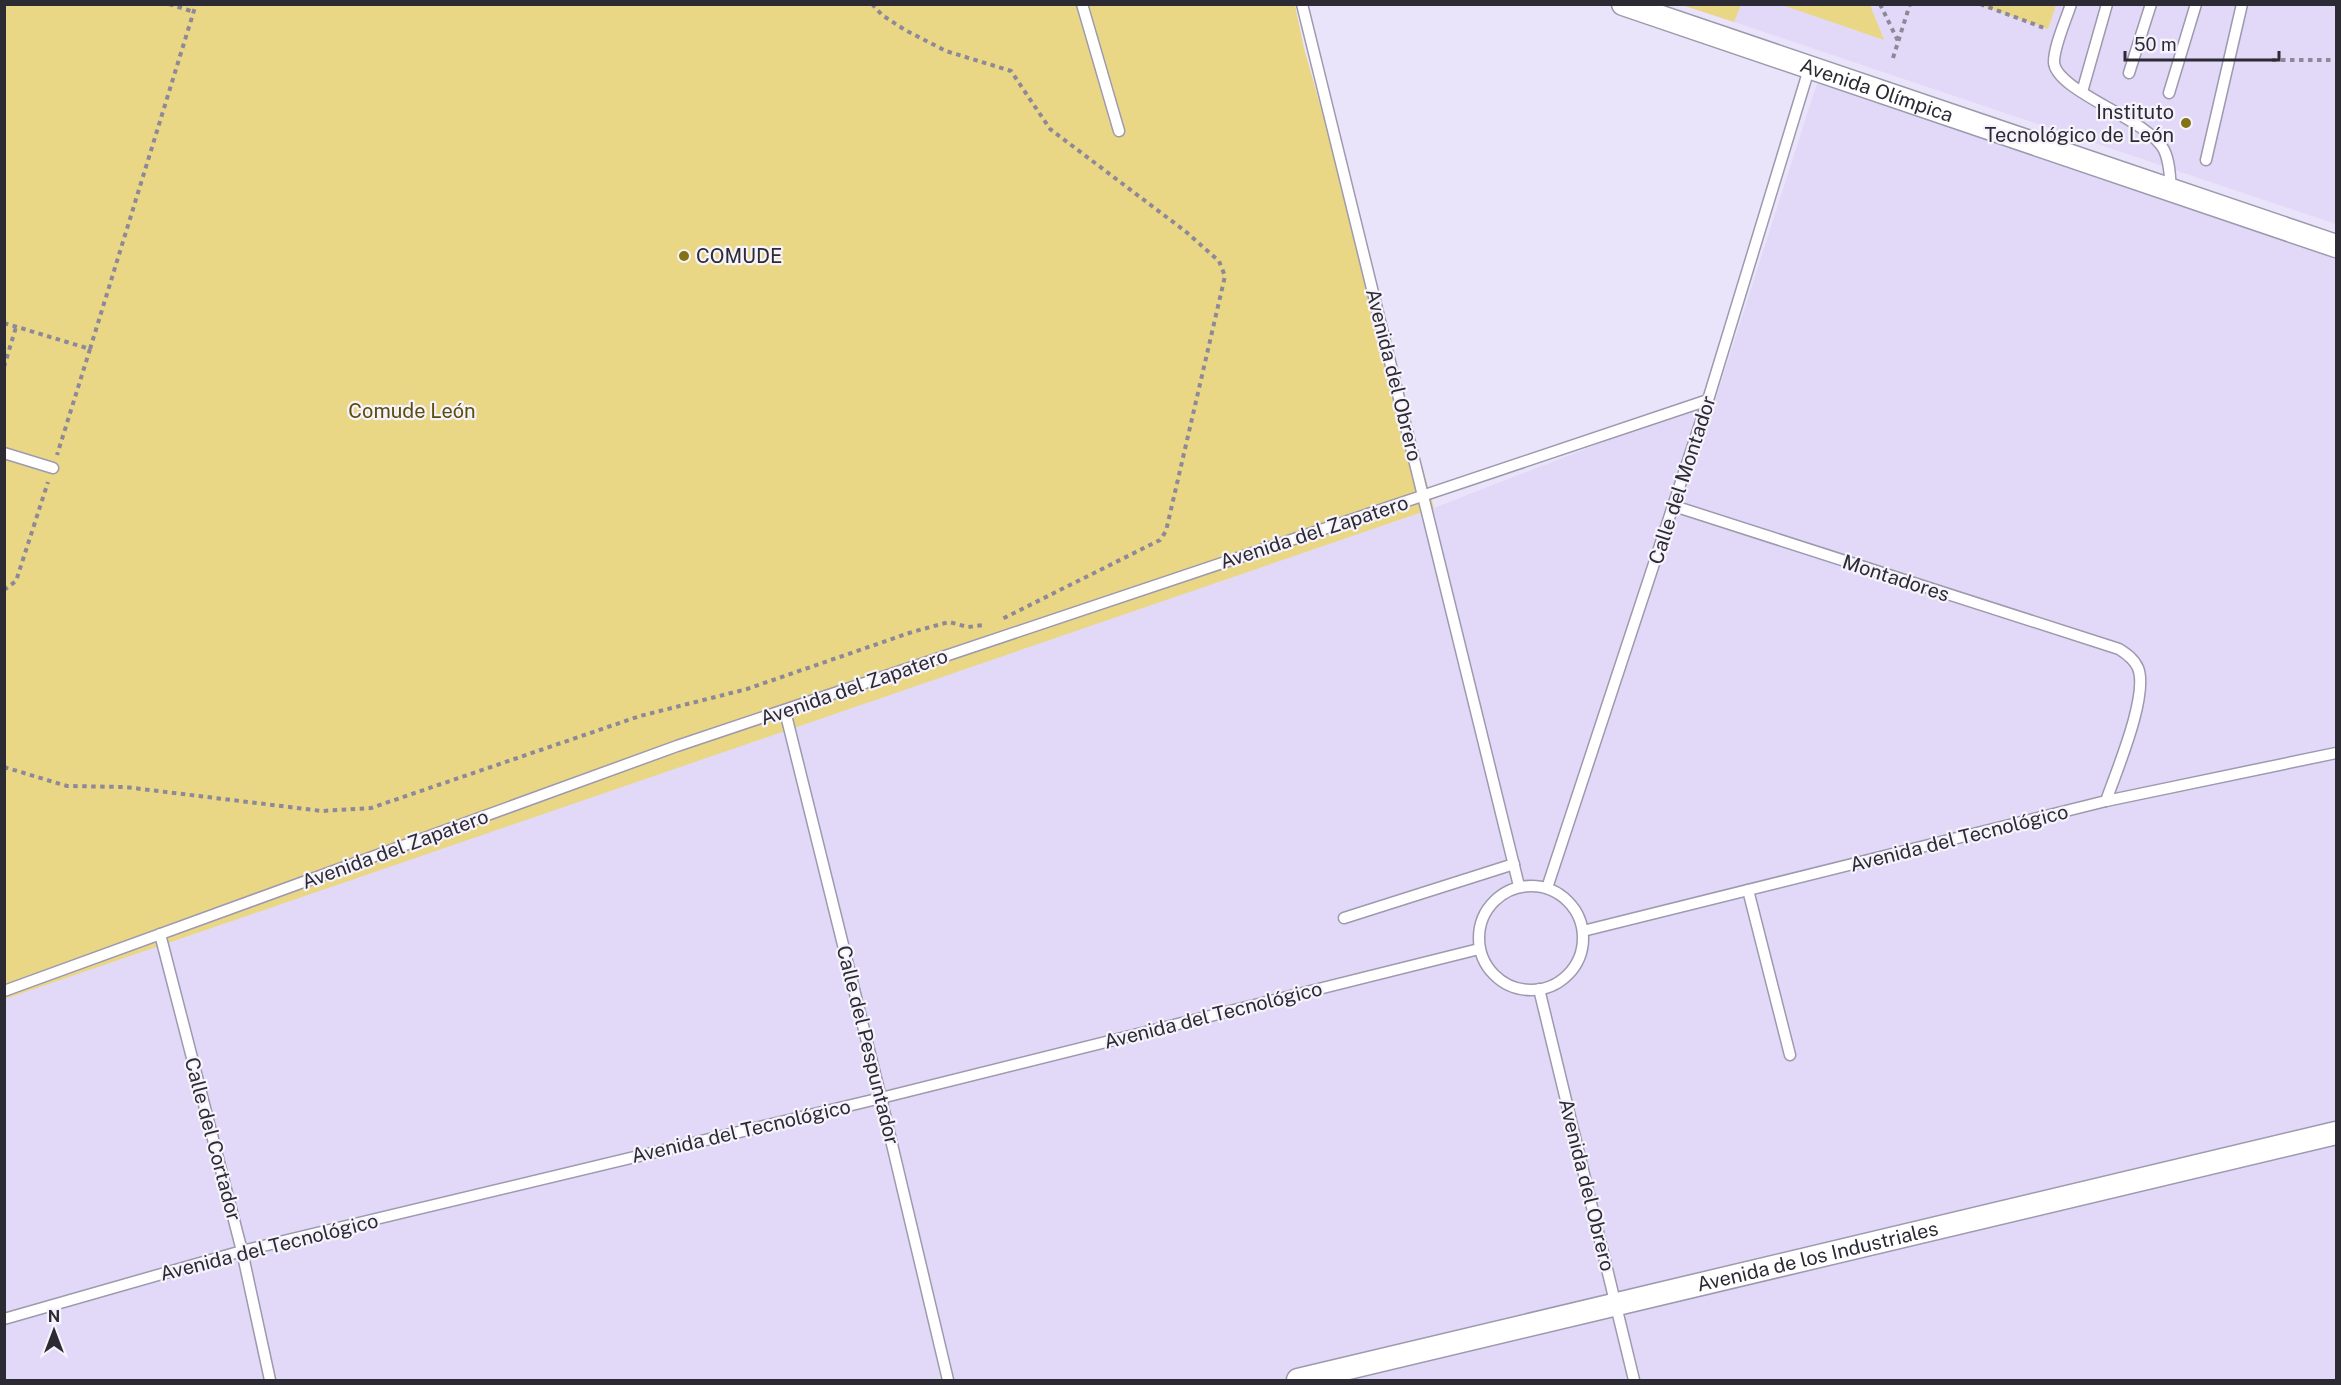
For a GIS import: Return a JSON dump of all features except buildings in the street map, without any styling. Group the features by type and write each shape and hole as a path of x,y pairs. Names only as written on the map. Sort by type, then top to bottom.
{"street":[{"name":"Avenida Olímpica","path":"1623,4 1809,69 2337,246"},
{"name":"Avenida de los Industriales","path":"1298,1380 2337,1133"}],"lane":[{"path":"1082,4 1119,131"},
{"name":"Avenida del Obrero","path":"1302,4 1519,886"},
{"path":"2071,4 2054,63 2057,74 2154,136 2164,150 2169,167 2171,191"},
{"path":"2082,92 2107,4"},
{"path":"2129,73 2151,4"},
{"path":"2169,93 2196,4"},
{"path":"2206,160 2242,4"},
{"name":"Calle del Montador","path":"1547,888 1708,400 1809,69"},
{"name":"Avenida del Zapatero","path":"4,991 677,746 1708,400"},
{"path":"4,453 53,468"},
{"name":"Montadores","path":"1674,506 2119,649 2133,659 2139,669 2142,684 2139,704 2106,801"},
{"name":"Calle del Pespuntador","path":"785,711 948,1380"},
{"name":"Avenida del Tecnológico","path":"1583,931 2106,801 2337,753"},
{"path":"1344,918 1514,864"},
{"path":"1519,886 1547,888 1564,897 1577,912 1583,931 1583,947 1568,975 1554,985 1539,989 1523,989 1501,981 1485,964 1479,949 1478,933 1482,917 1491,903 1504,892 1519,886"},
{"path":"1748,890 1790,1055"},
{"name":"Calle del Cortador","path":"160,934 242,1251 270,1380"},
{"name":"Avenida del Tecnológico","path":"4,1319 242,1251 881,1098 1479,949"},
{"name":"Avenida del Obrero","path":"1539,989 1634,1380"}],"path":[{"path":"169,4 194,12"},
{"path":"4,590 16,581 196,4"},
{"path":"872,4 882,15 905,30 946,51 1011,71 1050,129 1185,231 1219,261 1225,276 1166,531 1160,540 1001,619"},
{"path":"1880,4 1899,42"},
{"path":"1893,58 1910,4"},
{"path":"1980,4 2048,29 2051,21"},
{"path":"2272,60 2337,60"},
{"path":"4,323 90,349"},
{"path":"4,367 16,327"},
{"path":"4,767 67,786 125,787 322,811 371,808 639,716 747,689 912,632 949,622 968,627 991,624"}],"shaded area":[{"name":"Instituto Tecnológico de León","path":"1682,5 2336,5 2336,224 1734,22"},
{"path":"1818,80 2336,251 2336,1380 5,1380 4,995 1434,508 1716,398"}],"green space":[{"path":"2056,4 2048,29 1980,5"},
{"name":"COMUDE","path":"4,5 1295,5 1304,48 1434,508 5,999"},
{"path":"1682,5 1741,5 1734,22"},
{"path":"1782,5 1870,5 1884,40"}],"place":[{"name":"Instituto Tecnológico de León","path":"2186,123"},
{"name":"COMUDE","path":"684,256"}],"park label":[{"name":"Comude León","path":"412,411"}]}
